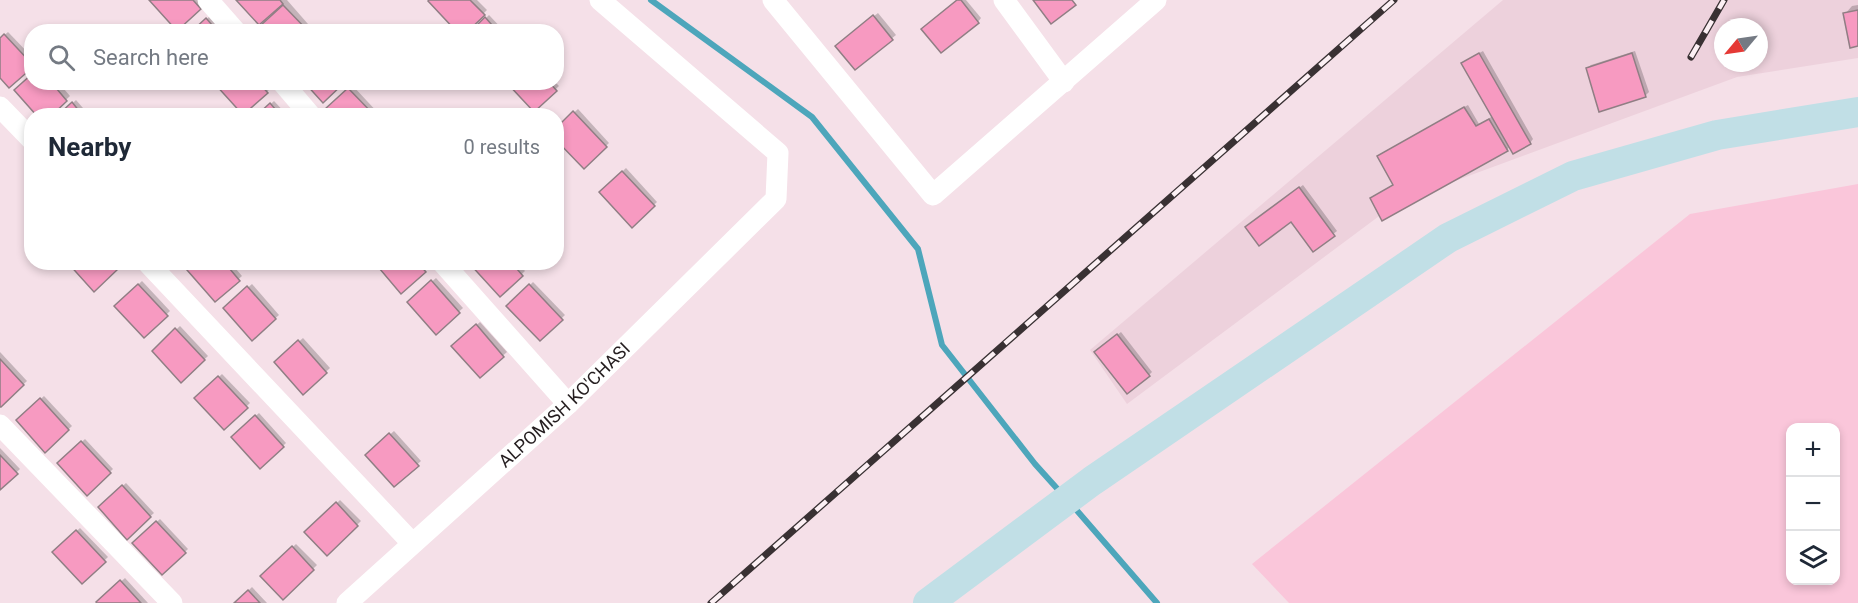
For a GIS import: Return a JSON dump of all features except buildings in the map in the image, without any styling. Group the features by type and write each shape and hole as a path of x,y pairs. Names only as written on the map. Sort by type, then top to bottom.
{"main road":[{"path":"928,603 1092,482 1448,238 1573,176 1717,135 1858,112"}],"street":[{"path":"208,0 229,24"},
{"name":"ALPOMISH KO'CHASI","path":"346,603 568,404 776,199 778,153 600,0"},
{"path":"773,0 933,195 1156,0"},
{"path":"1004,0 1064,82"},
{"path":"289,90 304,108"},
{"path":"0,107 24,132"},
{"path":"155,270 412,543"},
{"path":"449,270 568,404"},
{"path":"0,425 172,603"}],"shaded area":[{"path":"1503,0 1858,0 1858,58 1737,77 1398,202 1127,404 1090,350"},
{"path":"1858,184 1858,603 1289,603 1252,564 1690,214"}],"waterway":[{"path":"651,0 812,117 918,249 942,345 1035,464 1062,494"},
{"path":"1073,506 1157,603"}],"railway":[{"path":"711,603 1394,0"},
{"path":"1691,57 1724,0"}]}
